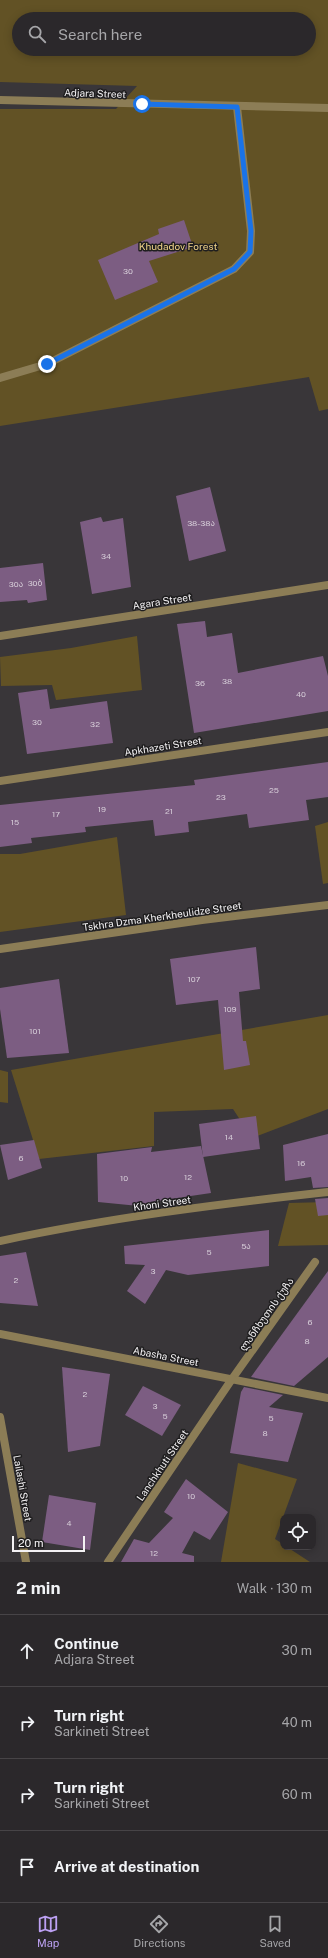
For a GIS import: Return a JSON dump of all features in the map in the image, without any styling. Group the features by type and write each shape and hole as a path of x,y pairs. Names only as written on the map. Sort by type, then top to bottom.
{"street":[{"name":"Adjara Street","path":"0,100 237,107 328,108"},
{"path":"0,378 47,364 234,269 250,252 251,231 237,107"},
{"name":"Agara Street","path":"0,636 328,585"},
{"name":"Apkhazeti Street","path":"0,780 328,732"},
{"name":"Tskhra Dzma Kherkheulidze Street","path":"0,949 202,920 328,905"},
{"name":"Khoni Street","path":"0,1241 67,1227 105,1221 227,1203 328,1192"},
{"name":"ლანჩხუთის ქუჩა","path":"232,1379 315,1262"},
{"name":"Abasha Street","path":"0,1334 328,1398"},
{"name":"Lanchkhuti Street","path":"108,1562 232,1379"},
{"name":"Lailashi Street","path":"0,1417 26,1562"}],"green space":[{"name":"Khudadov Forest","path":"0,0 328,0 328,409 319,411 309,377 0,426 0,109 116,109 137,86 0,82"},
{"path":"137,636 142,690 56,700 52,685 1,686 0,657 71,648"},
{"path":"328,822 328,883 323,884 315,826"},
{"path":"117,837 126,915 0,932 0,854 20,854"},
{"path":"328,1015 328,1109 252,1138 233,1109 154,1112 154,1146 39,1159 11,1070"},
{"path":"0,1070 8,1072 8,1103 0,1102"},
{"path":"328,1202 328,1245 278,1246 289,1203"},
{"path":"238,1463 297,1479 284,1514 280,1514 280,1525 275,1539 280,1542 280,1550 292,1550 310,1562 221,1562"}],"building":[{"path":"184,220 193,247 149,261 158,282 115,300 98,260 159,234 158,229"},
{"path":"210,487 226,551 189,561 176,496"},
{"path":"101,517 103,522 123,518 131,587 92,594 80,522"},
{"path":"43,563 47,600 28,603 27,600 0,602 0,568"},
{"path":"205,621 207,637 232,633 238,673 323,656 328,676 328,711 194,733 177,624"},
{"path":"47,689 50,709 107,701 113,743 27,754 18,693"},
{"path":"328,762 328,797 306,800 309,820 249,828 247,814 188,822 189,832 155,836 153,820 85,827 86,832 31,838 32,843 0,847 0,805 195,785 194,780"},
{"path":"256,947 260,989 239,992 243,1041 246,1041 250,1065 224,1070 218,1000 176,1005 170,959"},
{"path":"59,979 69,1053 7,1058 0,1009 0,988"},
{"path":"256,1116 260,1149 203,1157 199,1124"},
{"path":"328,1134 328,1187 313,1188 311,1177 285,1181 283,1145"},
{"path":"34,1140 42,1168 8,1180 0,1145"},
{"path":"201,1146 211,1193 150,1202 149,1207 98,1202 97,1154 152,1147 151,1152"},
{"path":"328,1198 328,1215 318,1216 315,1199"},
{"path":"269,1230 269,1266 188,1275 166,1270 145,1304 127,1291 145,1265 125,1264 124,1246"},
{"path":"26,1252 38,1306 0,1303 0,1256"},
{"path":"328,1271 328,1357 294,1386 251,1377"},
{"path":"62,1367 110,1374 100,1446 68,1452"},
{"path":"143,1386 181,1405 162,1436 125,1415"},
{"path":"244,1387 283,1395 269,1407 303,1413 288,1462 230,1453 241,1392"},
{"path":"186,1479 228,1512 210,1540 194,1531 182,1553 194,1556 194,1562 121,1562 134,1539 149,1543 173,1518 164,1512"},
{"path":"49,1495 96,1503 90,1550 42,1542"}],"route":[{"path":"47,364 234,269 250,252 251,231 237,107 142,104"}]}
